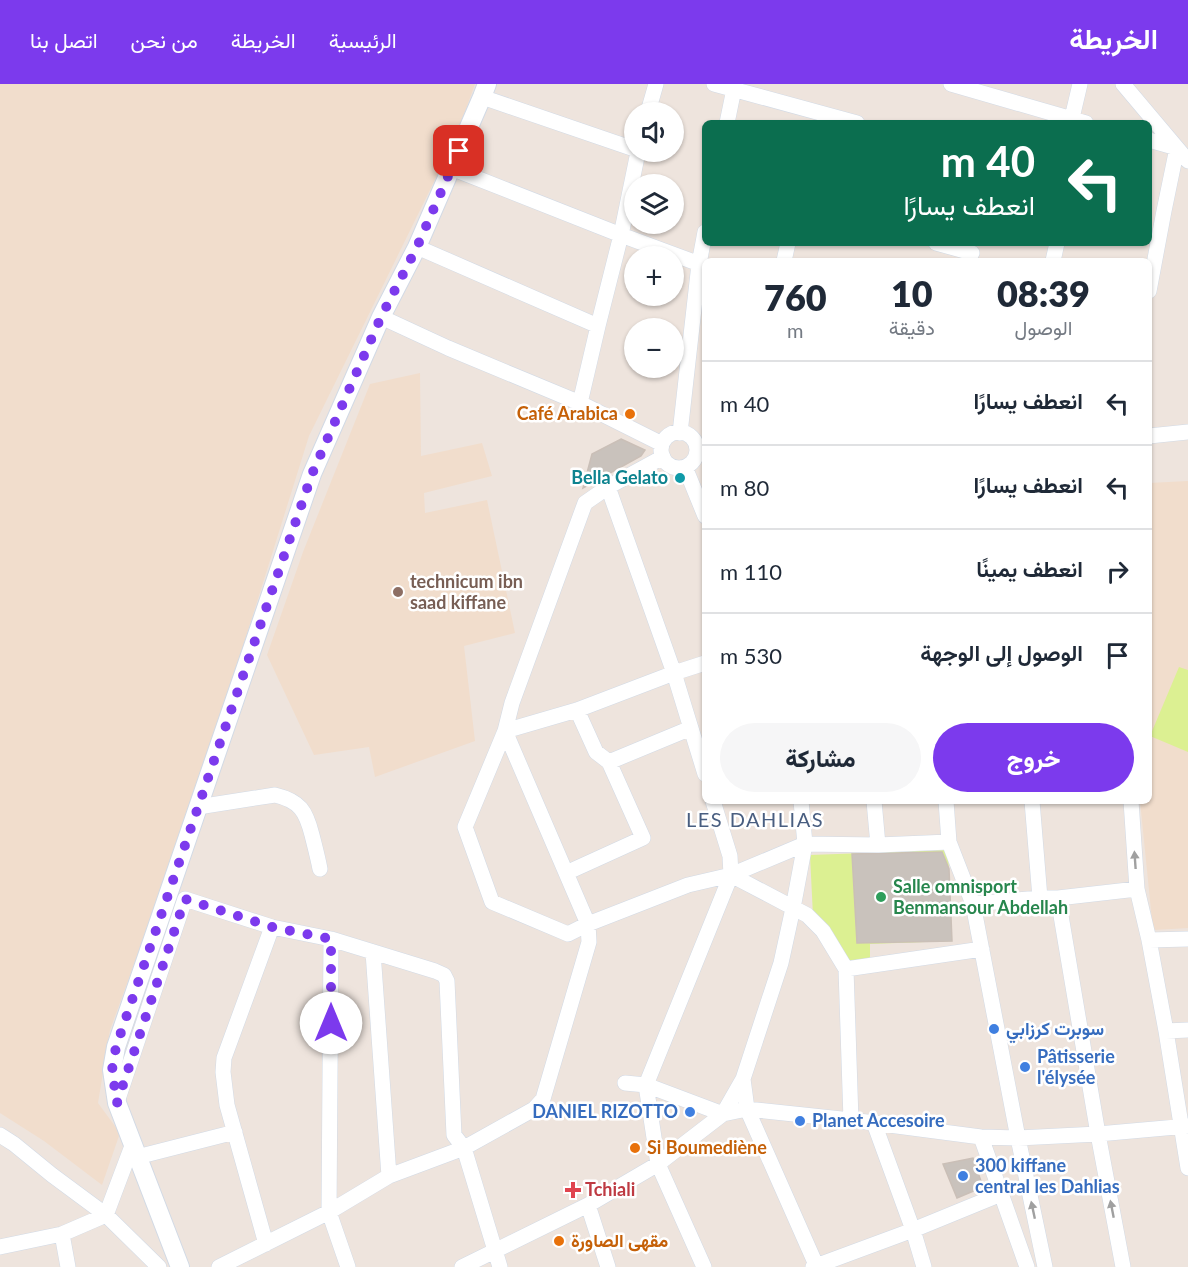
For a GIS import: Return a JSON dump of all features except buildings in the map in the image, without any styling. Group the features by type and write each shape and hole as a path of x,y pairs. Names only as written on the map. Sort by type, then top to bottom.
{"street":[{"path":"651,102 656,84"},
{"path":"714,84 815,117 836,120"},
{"path":"951,84 981,88 1076,120"},
{"path":"1079,120 1080,84"},
{"path":"1123,84 1188,161"},
{"path":"728,120 734,89"},
{"path":"180,1267 117,1103 112,1070 116,1047 312,474 381,317 417,247 485,91 624,145"},
{"path":"1152,141 1177,148"},
{"path":"1152,258 1156,209 1177,148"},
{"path":"580,403 621,236 634,162"},
{"path":"452,168 621,236 702,265 680,433"},
{"path":"948,246 973,252"},
{"path":"417,247 598,326"},
{"path":"381,317 448,348 580,403 663,450 666,462 674,467 695,460"},
{"path":"1152,435 1188,432"},
{"path":"702,499 695,460 696,445 690,437 680,433 669,436 663,450 585,502 512,703 505,731 465,827 492,903 568,934 688,885 731,875 805,844 878,845 949,842"},
{"path":"608,486 674,673 702,764"},
{"path":"505,731 578,710 702,664"},
{"path":"566,873 643,838 609,762 597,752 578,710"},
{"path":"609,762 691,728"},
{"path":"219,1267 329,1212 389,1176 464,1148 534,1109 543,1099 589,942 588,924 505,731"},
{"path":"198,807 275,795 294,802 303,810 308,819 320,869"},
{"path":"704,1267 658,1164 646,1085 731,875 730,856 714,804"},
{"path":"462,1267 588,1205 658,1164 723,1114 743,1079 781,963 794,908 805,844 801,804"},
{"path":"874,804 878,845"},
{"path":"946,804 949,842 973,904 1045,1267"},
{"path":"1032,804 1040,898"},
{"path":"1131,804 1137,889 1185,1127 1188,1168"},
{"path":"731,875 807,915 823,931 846,969 851,1120"},
{"path":"973,904 1137,889"},
{"path":"1058,898 1123,1267"},
{"path":"117,1103 185,899 272,927 331,939 444,975 447,981 454,1135 464,1148 500,1267"},
{"path":"266,1244 227,1105 223,1072 224,1058 272,927"},
{"path":"331,939 329,1212 348,1267"},
{"path":"1149,940 1188,939"},
{"path":"846,969 982,949"},
{"path":"373,952 389,1176"},
{"path":"1166,1031 1188,1030"},
{"path":"743,1079 747,1109 815,1266 913,1230 1001,1194"},
{"path":"625,1083 646,1085 723,1114 747,1109 981,1137 1018,1138 1185,1127"},
{"path":"874,1124 913,1230 924,1267"},
{"path":"135,1152 235,1132"},
{"path":"0,1135 7,1145 106,1215 159,1267"},
{"path":"981,1137 1027,1267"},
{"path":"0,1246 62,1234 106,1215 135,1152"},
{"path":"588,1205 608,1267"},
{"path":"62,1234 68,1267"}],"shaded area":[{"path":"0,84 475,84 456,137 309,436 220,720 110,1030 98,1103 120,1133 102,1185 44,1141 0,1113"},
{"name":"technicum ibn saad kiffane","path":"420,373 421,456 482,443 492,476 424,493 425,513 487,500 515,633 464,646 475,741 375,777 369,747 314,755 267,655 303,552 370,384"},
{"path":"1188,481 1188,928 1153,930 1140,804 1152,804 1152,483"}],"green space":[{"path":"1179,667 1188,670 1188,752 1152,737 1152,731"},
{"name":"Salle omnisport Benmansour Abdellah","path":"948,850 952,941 870,944 870,962 852,963 813,916 810,855"}],"place":[{"name":"Café Arabica","path":"630,414"},
{"name":"Bella Gelato","path":"680,478"},
{"name":"technicum ibn saad kiffane","path":"398,592"},
{"name":"Salle omnisport Benmansour Abdellah","path":"881,897"},
{"name":"سوبرت كرزابي","path":"994,1029"},
{"name":"Pâtisserie l'élysée","path":"1025,1067"},
{"name":"DANIEL RIZOTTO","path":"690,1112"},
{"name":"Planet Accesoire","path":"800,1121"},
{"name":"Si Boumediène","path":"635,1148"},
{"name":"300 kiffane central les Dahlias","path":"963,1176"},
{"name":"Tchiali","path":"573,1190"},
{"name":"مقهى الصاورة","path":"559,1241"}],"district":[{"name":"LES DAHLIAS","path":"755,820"}],"route":[{"path":"331,1023 331,939 272,927 185,899 117,1103 112,1070 116,1047 312,474 381,317 417,247 459,151"}]}
